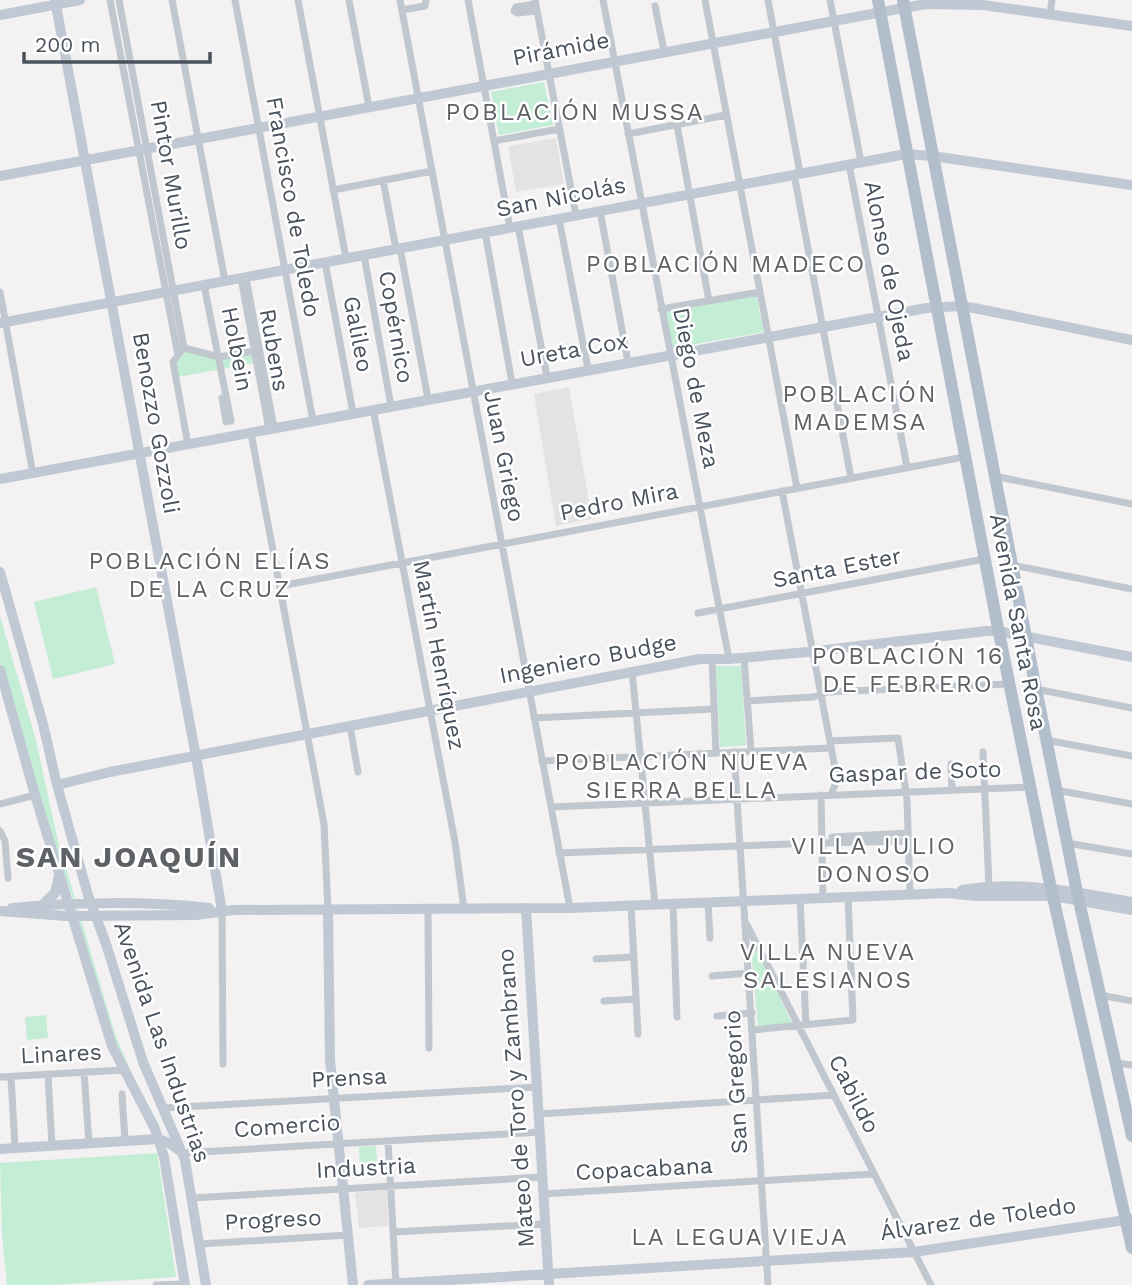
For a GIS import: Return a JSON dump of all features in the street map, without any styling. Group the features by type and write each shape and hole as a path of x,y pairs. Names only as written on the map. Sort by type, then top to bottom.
{"main road":[{"name":"Avenida Santa Rosa","path":"904,4 1067,844 1065,894 1129,1220 1132,1248"},
{"name":"Avenida Santa Rosa","path":"879,6 964,457 1030,787 1100,995 1132,1136"}],"street":[{"path":"0,15 56,2 80,0"},
{"name":"Pintor Murillo","path":"110,0 143,149"},
{"name":"Pintor Murillo","path":"119,0 143,149 181,351 173,362 188,444"},
{"path":"172,0 225,281"},
{"name":"Francisco de Toledo","path":"235,0 313,421"},
{"path":"298,0 346,258"},
{"path":"349,0 369,107"},
{"name":"Juan Griego","path":"400,0 570,908"},
{"path":"402,10 425,6 426,0"},
{"path":"468,0 494,141 547,377"},
{"name":"Diego de Meza","path":"603,0 729,659"},
{"path":"705,0 796,488"},
{"path":"768,0 851,478"},
{"name":"Alonso de Ojeda","path":"830,0 878,316 907,467"},
{"path":"1050,14 1052,0"},
{"name":"Benozzo Gozzoli","path":"56,2 196,756 222,911 223,1064"},
{"name":"Pirámide","path":"0,176 834,20 879,6 983,3 1132,26"},
{"path":"536,5 576,215"},
{"path":"655,6 664,51"},
{"path":"628,134 726,115"},
{"path":"677,125 709,301"},
{"path":"494,141 559,129"},
{"name":"San Nicolás","path":"3,323 906,154 1132,185"},
{"path":"334,190 432,171"},
{"path":"383,180 400,248 430,398"},
{"path":"600,211 628,362"},
{"path":"559,219 588,369"},
{"path":"483,233 511,383"},
{"name":"Copérnico","path":"363,255 391,406"},
{"name":"Galileo","path":"324,262 353,413"},
{"name":"Rubens","path":"244,278 254,351 271,429"},
{"name":"Rubens","path":"244,278 271,429"},
{"name":"Holbein","path":"204,285 228,421"},
{"path":"0,292 29,475"},
{"path":"661,309 760,292"},
{"name":"Ureta Cox","path":"0,479 472,390 935,307 961,306 1132,340"},
{"path":"181,351 217,356 254,351"},
{"name":"Martín Henríquez","path":"373,409 458,860 464,909"},
{"path":"251,433 326,835 329,1049 354,1285"},
{"name":"Pedro Mira","path":"280,586 964,457"},
{"name":"Ureta Cox","path":"0,486 29,475"},
{"path":"994,476 1132,504"},
{"path":"782,491 831,744 836,777 831,795"},
{"name":"Santa Ester","path":"698,613 984,559"},
{"path":"1011,565 1132,589"},
{"name":"Avenida Las Industrias","path":"0,572 43,724 57,785 94,910 140,1053 183,1153 206,1285"},
{"name":"Ingeniero Budge","path":"57,785 696,660 744,658 998,631 1132,657"},
{"path":"744,658 751,751"},
{"path":"712,659 716,753"},
{"name":"Avenida Las Industrias","path":"0,670 4,699 110,1038 158,1139 169,1178 185,1284"},
{"path":"632,671 655,905"},
{"path":"747,701 813,697 821,694 1009,684"},
{"path":"1035,689 1132,708"},
{"path":"534,719 714,709"},
{"path":"350,726 358,772"},
{"path":"542,761 751,751 898,738 906,792 910,894"},
{"path":"1046,740 1132,757"},
{"name":"San Gregorio","path":"734,752 768,1285"},
{"path":"983,752 989,886"},
{"path":"951,764 952,790"},
{"name":"Gaspar de Soto","path":"551,807 1030,787"},
{"path":"1056,790 1132,804"},
{"path":"0,804 35,795"},
{"path":"821,795 823,898"},
{"path":"0,831 8,878"},
{"path":"832,837 846,840"},
{"path":"822,844 908,837"},
{"path":"559,853 790,844"},
{"path":"1067,844 1132,854"},
{"path":"42,905 55,893 59,873"},
{"path":"949,893 989,886 1132,902"},
{"path":"0,910 94,910 196,915 222,911 328,909 570,908 949,893 975,896 1065,894 1132,910"},
{"path":"753,1030 853,1020 848,897"},
{"path":"800,899 803,1026"},
{"path":"708,903 710,938"},
{"path":"673,904 677,1017"},
{"path":"0,910 42,905 72,910"},
{"path":"631,906 638,1034"},
{"name":"Mateo de Toro y Zambrano","path":"526,908 549,1280"},
{"path":"428,909 429,1048"},
{"name":"Cabildo","path":"744,919 803,1026 873,1174 931,1285"},
{"path":"596,958 634,957"},
{"path":"712,976 749,973"},
{"path":"1100,995 1132,1001"},
{"path":"604,1001 636,999"},
{"path":"717,1016 752,1013"},
{"path":"1116,1063 1132,1065"},
{"name":"Linares","path":"0,1077 123,1070"},
{"path":"84,1073 89,1143"},
{"path":"48,1074 52,1146"},
{"path":"11,1077 15,1148"},
{"name":"Prensa","path":"163,1108 537,1087"},
{"path":"122,1094 125,1141"},
{"path":"538,1114 834,1095"},
{"name":"Comercio","path":"183,1153 540,1132"},
{"path":"0,1149 158,1139 183,1153"},
{"path":"388,1141 396,1283"},
{"name":"Copacabana","path":"543,1194 873,1174"},
{"name":"Industria","path":"192,1198 542,1177"},
{"name":"Álvarez de Toledo","path":"368,1285 549,1280 766,1261 914,1252 1129,1220"},
{"path":"393,1233 545,1224"},
{"name":"Progreso","path":"200,1244 348,1236"},
{"path":"156,1285 185,1284"}],"shaded area":[{"path":"556,138 564,184 516,192 508,146"},
{"path":"569,387 592,519 556,526 534,394"},
{"path":"387,1190 388,1226 359,1228 355,1193"}],"green space":[{"path":"544,82 553,125 499,135 491,92"},
{"path":"756,294 764,332 673,348 665,311"},
{"path":"185,350 217,359 253,352 255,363 178,377 175,360"},
{"path":"96,587 115,664 53,679 34,602"},
{"path":"0,616 36,740 58,841 115,1034 131,1072 160,1127 158,1129 130,1078 107,1021 0,661"},
{"path":"716,666 741,666 746,745 720,747"},
{"path":"754,944 793,1025 758,1027 751,948"},
{"path":"46,1015 48,1038 27,1040 25,1017"},
{"path":"376,1146 378,1176 360,1177 359,1147"},
{"path":"157,1153 176,1277 53,1285 7,1285 0,1163"}],"district":[{"name":"POBLACIÓN MUSSA","path":"575,112"},
{"name":"POBLACIÓN MADECO","path":"726,264"},
{"name":"POBLACIÓN MADEMSA","path":"860,408"},
{"name":"POBLACIÓN ELÍAS DE LA CRUZ","path":"210,575"},
{"name":"POBLACIÓN 16 DE FEBRERO","path":"908,670"},
{"name":"POBLACIÓN NUEVA SIERRA BELLA","path":"682,776"},
{"name":"SAN JOAQUÍN","path":"129,856"},
{"name":"VILLA JULIO DONOSO","path":"874,860"},
{"name":"VILLA NUEVA SALESIANOS","path":"828,966"},
{"name":"LA LEGUA VIEJA","path":"740,1237"}]}
